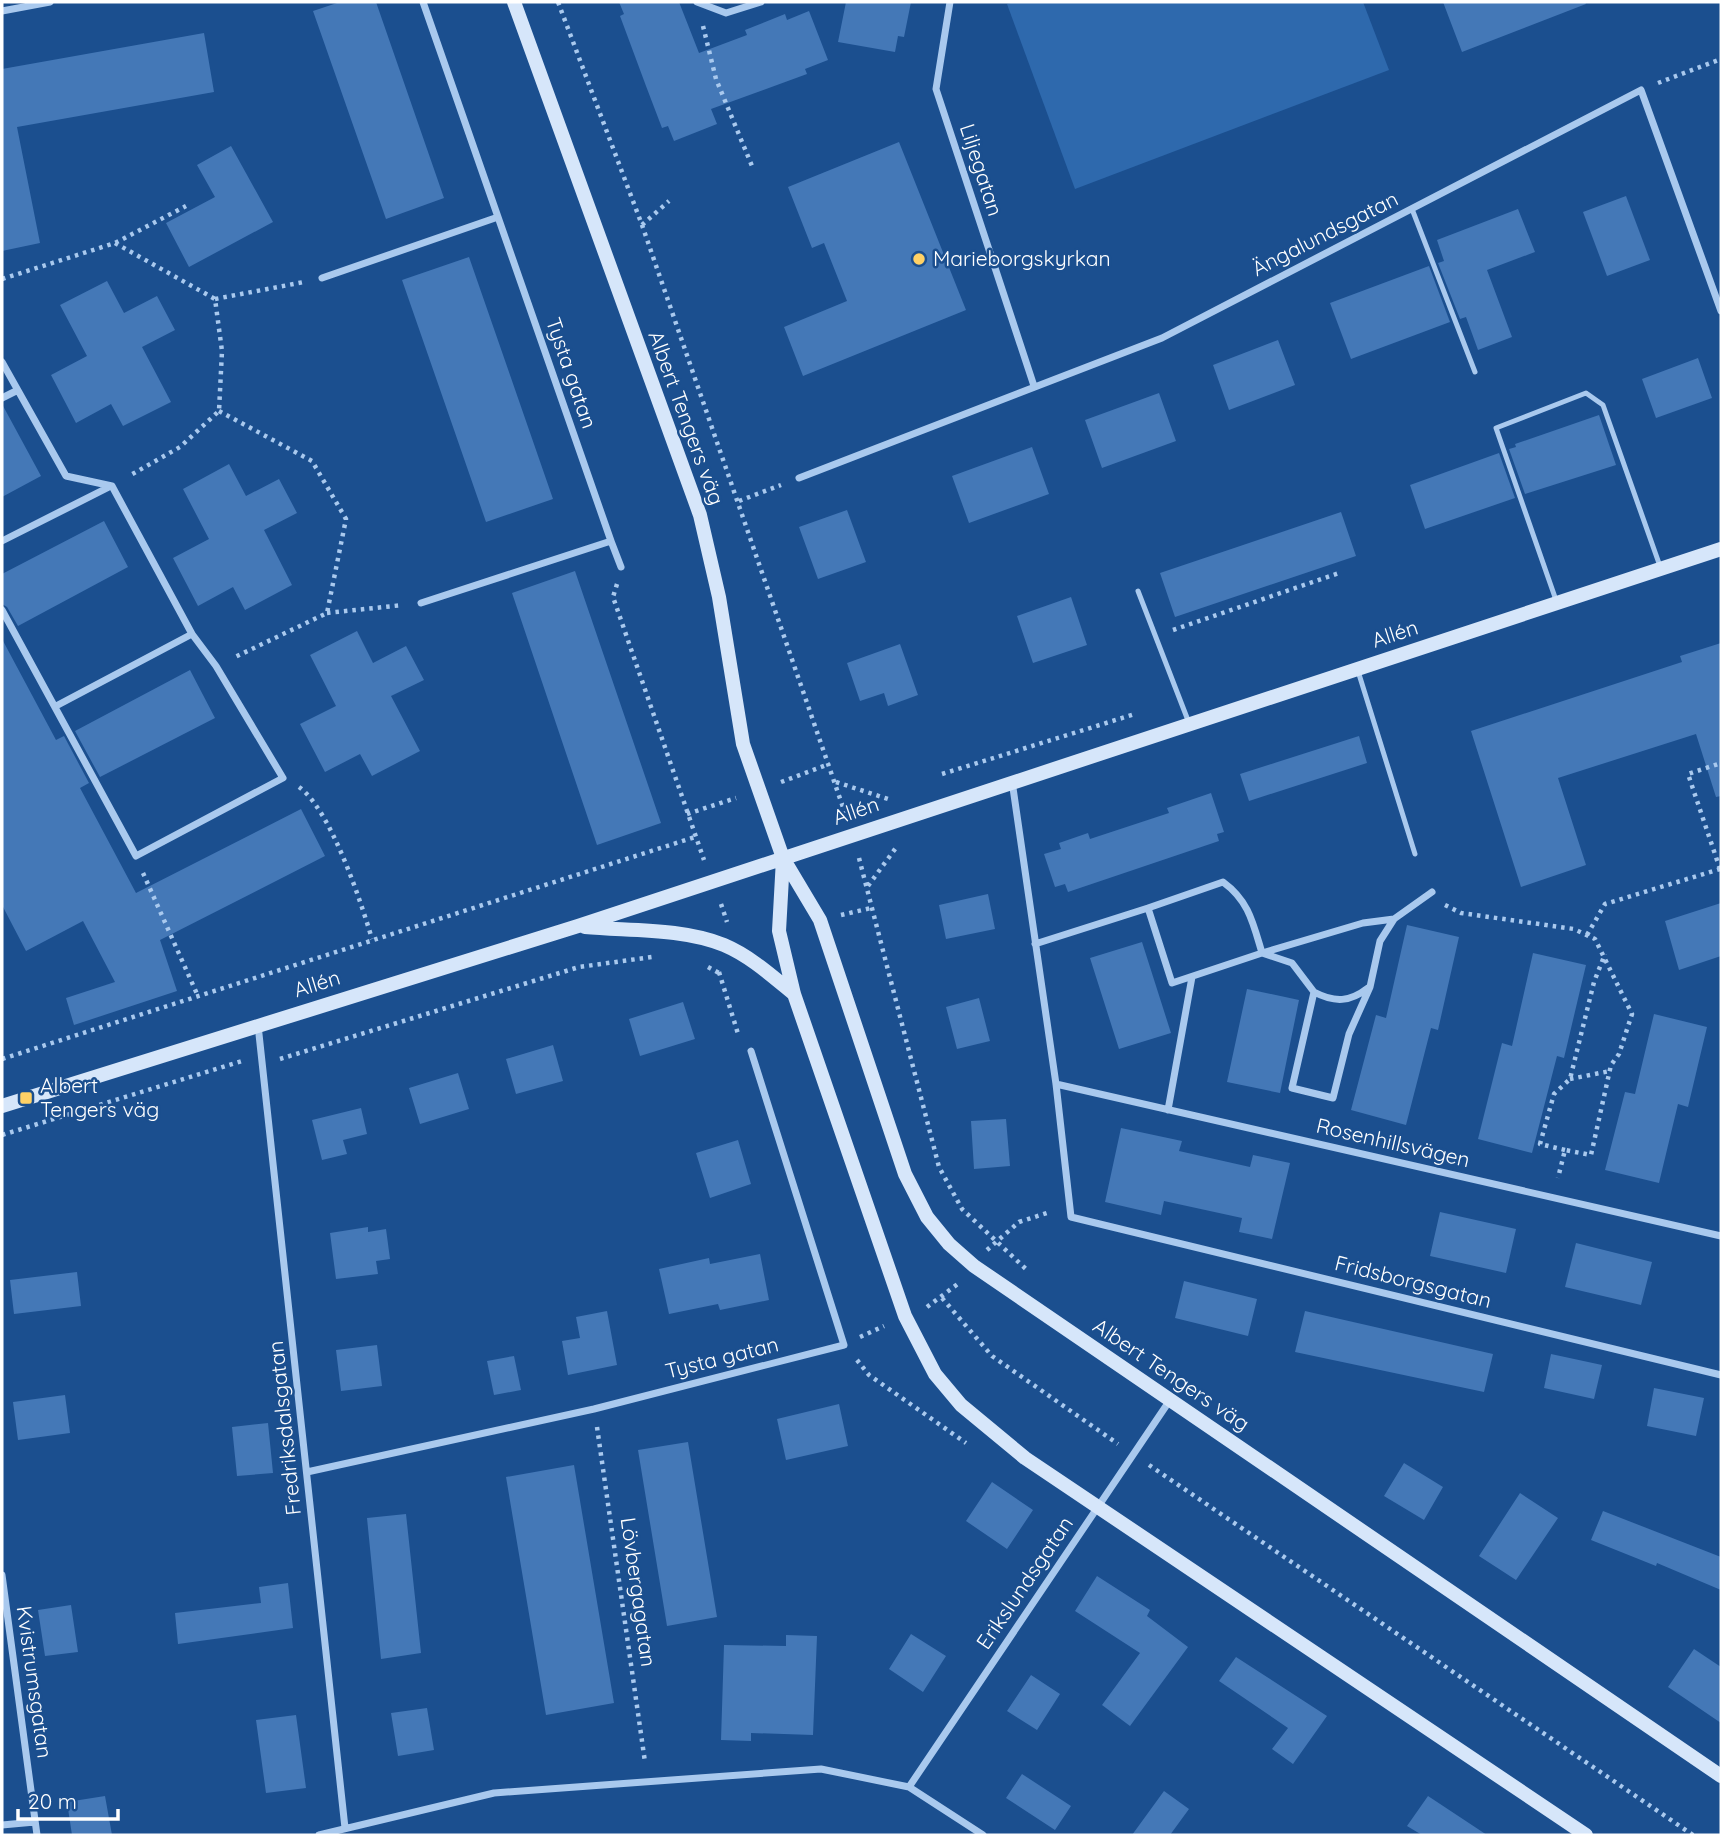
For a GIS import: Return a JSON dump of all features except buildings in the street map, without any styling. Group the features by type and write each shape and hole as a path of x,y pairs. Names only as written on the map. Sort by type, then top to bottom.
{"main road":[{"name":"Albert Tengers väg","path":"514,2 700,515 719,597 743,744 783,858 820,920 905,1174 927,1217 949,1244 974,1266 1721,1776"},
{"name":"Allén","path":"2,1106 578,926 1721,549"},
{"name":"Albert Tengers väg","path":"783,858 779,931 794,993 905,1316 930,1366 961,1405 992,1434 1097,1508 1586,1835"},
{"path":"578,926 698,937 724,945 758,965 794,993"}],"street":[{"path":"2,11 50,2"},
{"name":"Tysta gatan","path":"423,2 621,567"},
{"path":"697,2 726,13 761,2"},
{"name":"Liljegatan","path":"950,2 936,89 1034,386"},
{"path":"1641,90 1721,312"},
{"name":"Ängalundsgatan","path":"799,478 1162,338 1641,90"},
{"path":"322,278 498,217"},
{"path":"2,362 66,476 112,486 192,634 216,666 283,778 136,856 2,610"},
{"path":"2,398 16,391"},
{"path":"2,541 112,486"},
{"path":"421,603 611,541"},
{"path":"56,706 192,634"},
{"path":"1012,781 1056,1084"},
{"path":"1035,944 1223,882 1240,894 1251,916 1262,953"},
{"path":"1314,992 1292,1088 1333,1098 1349,1034 1370,987 1380,941 1394,919 1432,892"},
{"path":"1148,908 1172,983 1363,923 1394,919"},
{"path":"1262,953 1292,963 1314,992 1338,1000 1354,999 1370,987"},
{"path":"1168,1110 1192,977"},
{"name":"Fredriksdalsgatan","path":"258,1024 345,1828"},
{"name":"Tysta gatan","path":"307,1472 594,1409 844,1345 751,1051"},
{"name":"Rosenhillsvägen","path":"1056,1084 1721,1236"},
{"name":"Fridsborgsgatan","path":"1056,1084 1071,1217 1721,1375"},
{"name":"Erikslundsgatan","path":"909,1787 1170,1400"},
{"name":"Kvistrumsgatan","path":"2,1575 37,1835"},
{"path":"319,1835 494,1793 648,1779 821,1769 909,1787 983,1835"},
{"path":"2,1825 35,1822"}],"lane":[{"path":"1412,209 1475,372"},
{"path":"1557,603 1496,428 1586,393 1603,405 1661,569"},
{"path":"1138,591 1189,723"},
{"path":"1357,668 1415,855"}],"path":[{"path":"558,2 642,225 835,782 924,810"},
{"path":"697,2 716,79 752,166"},
{"path":"1641,90 1721,58"},
{"path":"642,225 669,201"},
{"path":"2,279 115,243 186,206"},
{"path":"115,243 215,299 322,278"},
{"path":"112,486 180,447 219,411 222,351 215,299"},
{"path":"219,411 312,461 346,519 327,612"},
{"path":"739,501 799,478"},
{"path":"2,1059 197,994 695,837 613,597 621,567"},
{"path":"1156,636 1339,573"},
{"path":"216,666 327,612 421,603"},
{"path":"1587,935 1605,904 1721,871 1688,774 1721,763"},
{"path":"283,778 303,790 326,824 358,891 372,939"},
{"path":"136,856 197,994"},
{"path":"867,887 939,1167 962,1209 996,1240"},
{"path":"1432,892 1441,904 1461,913 1574,929 1595,939 1605,954 1632,1014 1619,1054 1610,1070 1591,1155 1540,1144 1553,1094 1570,1079 1610,1070"},
{"path":"724,945 719,973 740,1039 751,1051"},
{"path":"1570,1079 1594,982 1605,954"},
{"path":"2,1135 261,1055 282,1060 579,967 662,957"},
{"path":"702,965 719,973"},
{"path":"1553,1197 1565,1150"},
{"path":"942,1298 992,1356 1693,1835"},
{"name":"Lövbergagatan","path":"594,1409 648,1779"}],"shaded area":[{"path":"1363,2 1389,70 1075,189 1007,4"}],"place":[{"name":"Marieborgskyrkan","path":"919,259"},
{"name":"Albert Tengers väg","path":"26,1098"}]}
